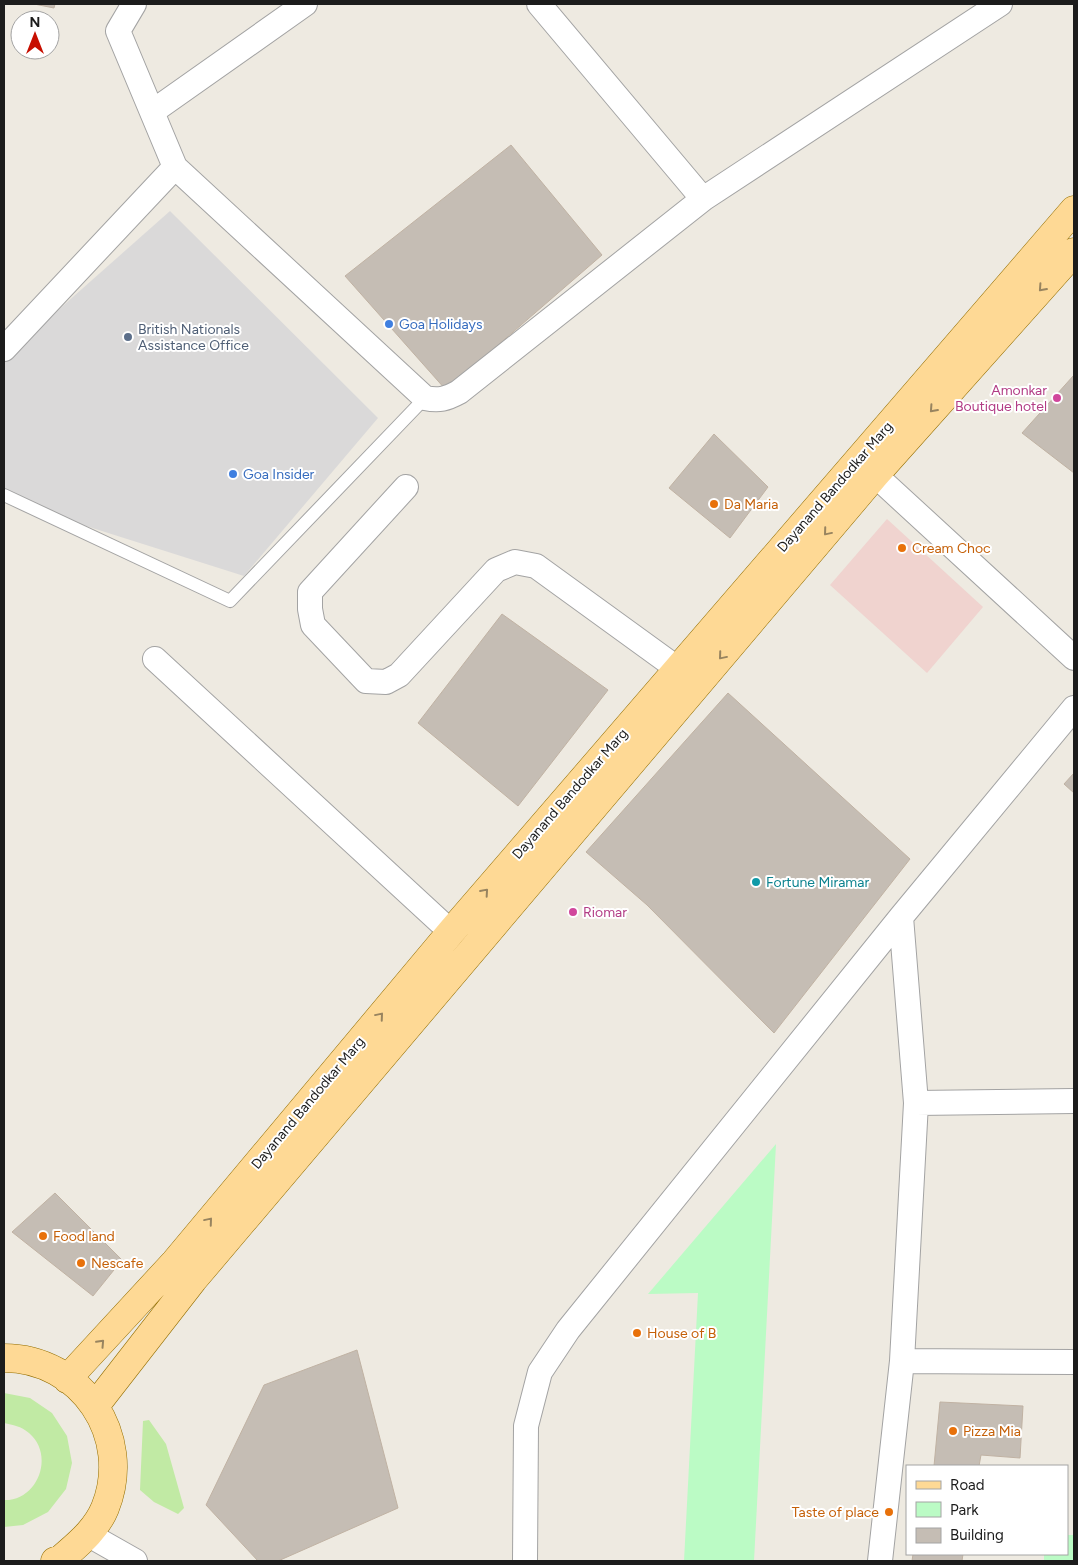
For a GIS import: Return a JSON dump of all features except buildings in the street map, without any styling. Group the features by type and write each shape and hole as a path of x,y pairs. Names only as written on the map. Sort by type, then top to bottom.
{"main road":[{"name":"Dayanand Bandodkar Marg","path":"68,1378 175,1262 451,932 1074,210"},
{"name":"Dayanand Bandodkar Marg","path":"95,1406 199,1273 874,475 1074,252"},
{"path":"4,1358 33,1362 51,1368 68,1378 83,1391 95,1406 104,1423 110,1441 113,1460 109,1494 101,1515 89,1534 61,1559 55,1561"}],"street":[{"path":"134,4 118,31 176,166 425,398 437,400 447,398 459,392 703,199 1000,4"},
{"path":"152,112 305,4"},
{"path":"539,4 703,199"},
{"path":"4,349 176,166"},
{"path":"874,475 1074,658"},
{"path":"406,487 310,592 310,610 313,625 366,681 386,682 399,675 496,570 514,562 536,566 678,669"},
{"path":"155,659 451,932"},
{"path":"525,1561 526,1426 540,1372 568,1330 901,917 1074,708"},
{"path":"880,1561 902,1362 916,1103 901,917"},
{"path":"916,1103 1074,1101"},
{"path":"902,1362 1074,1362"},
{"path":"89,1534 135,1561"}],"lane":[{"path":"4,495 230,601 425,398"}],"shaded area":[{"path":"170,211 378,418 244,576 4,500 4,358"},
{"path":"887,519 983,607 927,673 830,585"}],"green space":[{"path":"776,1144 754,1561 684,1561 698,1293 648,1294"},
{"path":"4,1393 30,1398 52,1413 67,1436 72,1463 66,1489 48,1512 23,1525 4,1527 4,1500 16,1498 26,1493 34,1485 39,1475 41,1453 37,1442 29,1433 20,1427 4,1423"},
{"path":"149,1420 166,1444 184,1508 178,1514 154,1502 140,1490 143,1421"},
{"path":"1068,1535 1074,1535 1074,1561 1044,1561 1044,1555 1068,1555"}],"place":[{"name":"Goa Holidays","path":"389,324"},
{"name":"British Nationals Assistance Office","path":"128,337"},
{"name":"Amonkar Boutique hotel","path":"1057,398"},
{"name":"Goa Insider","path":"233,474"},
{"name":"Da Maria","path":"714,504"},
{"name":"Cream Choc","path":"902,548"},
{"name":"Fortune Miramar","path":"756,882"},
{"name":"Riomar","path":"573,912"},
{"name":"Food land","path":"43,1236"},
{"name":"Nescafe","path":"81,1263"},
{"name":"House of B","path":"637,1333"},
{"name":"Pizza Mia","path":"953,1431"},
{"name":"Taste of place","path":"889,1512"}]}
